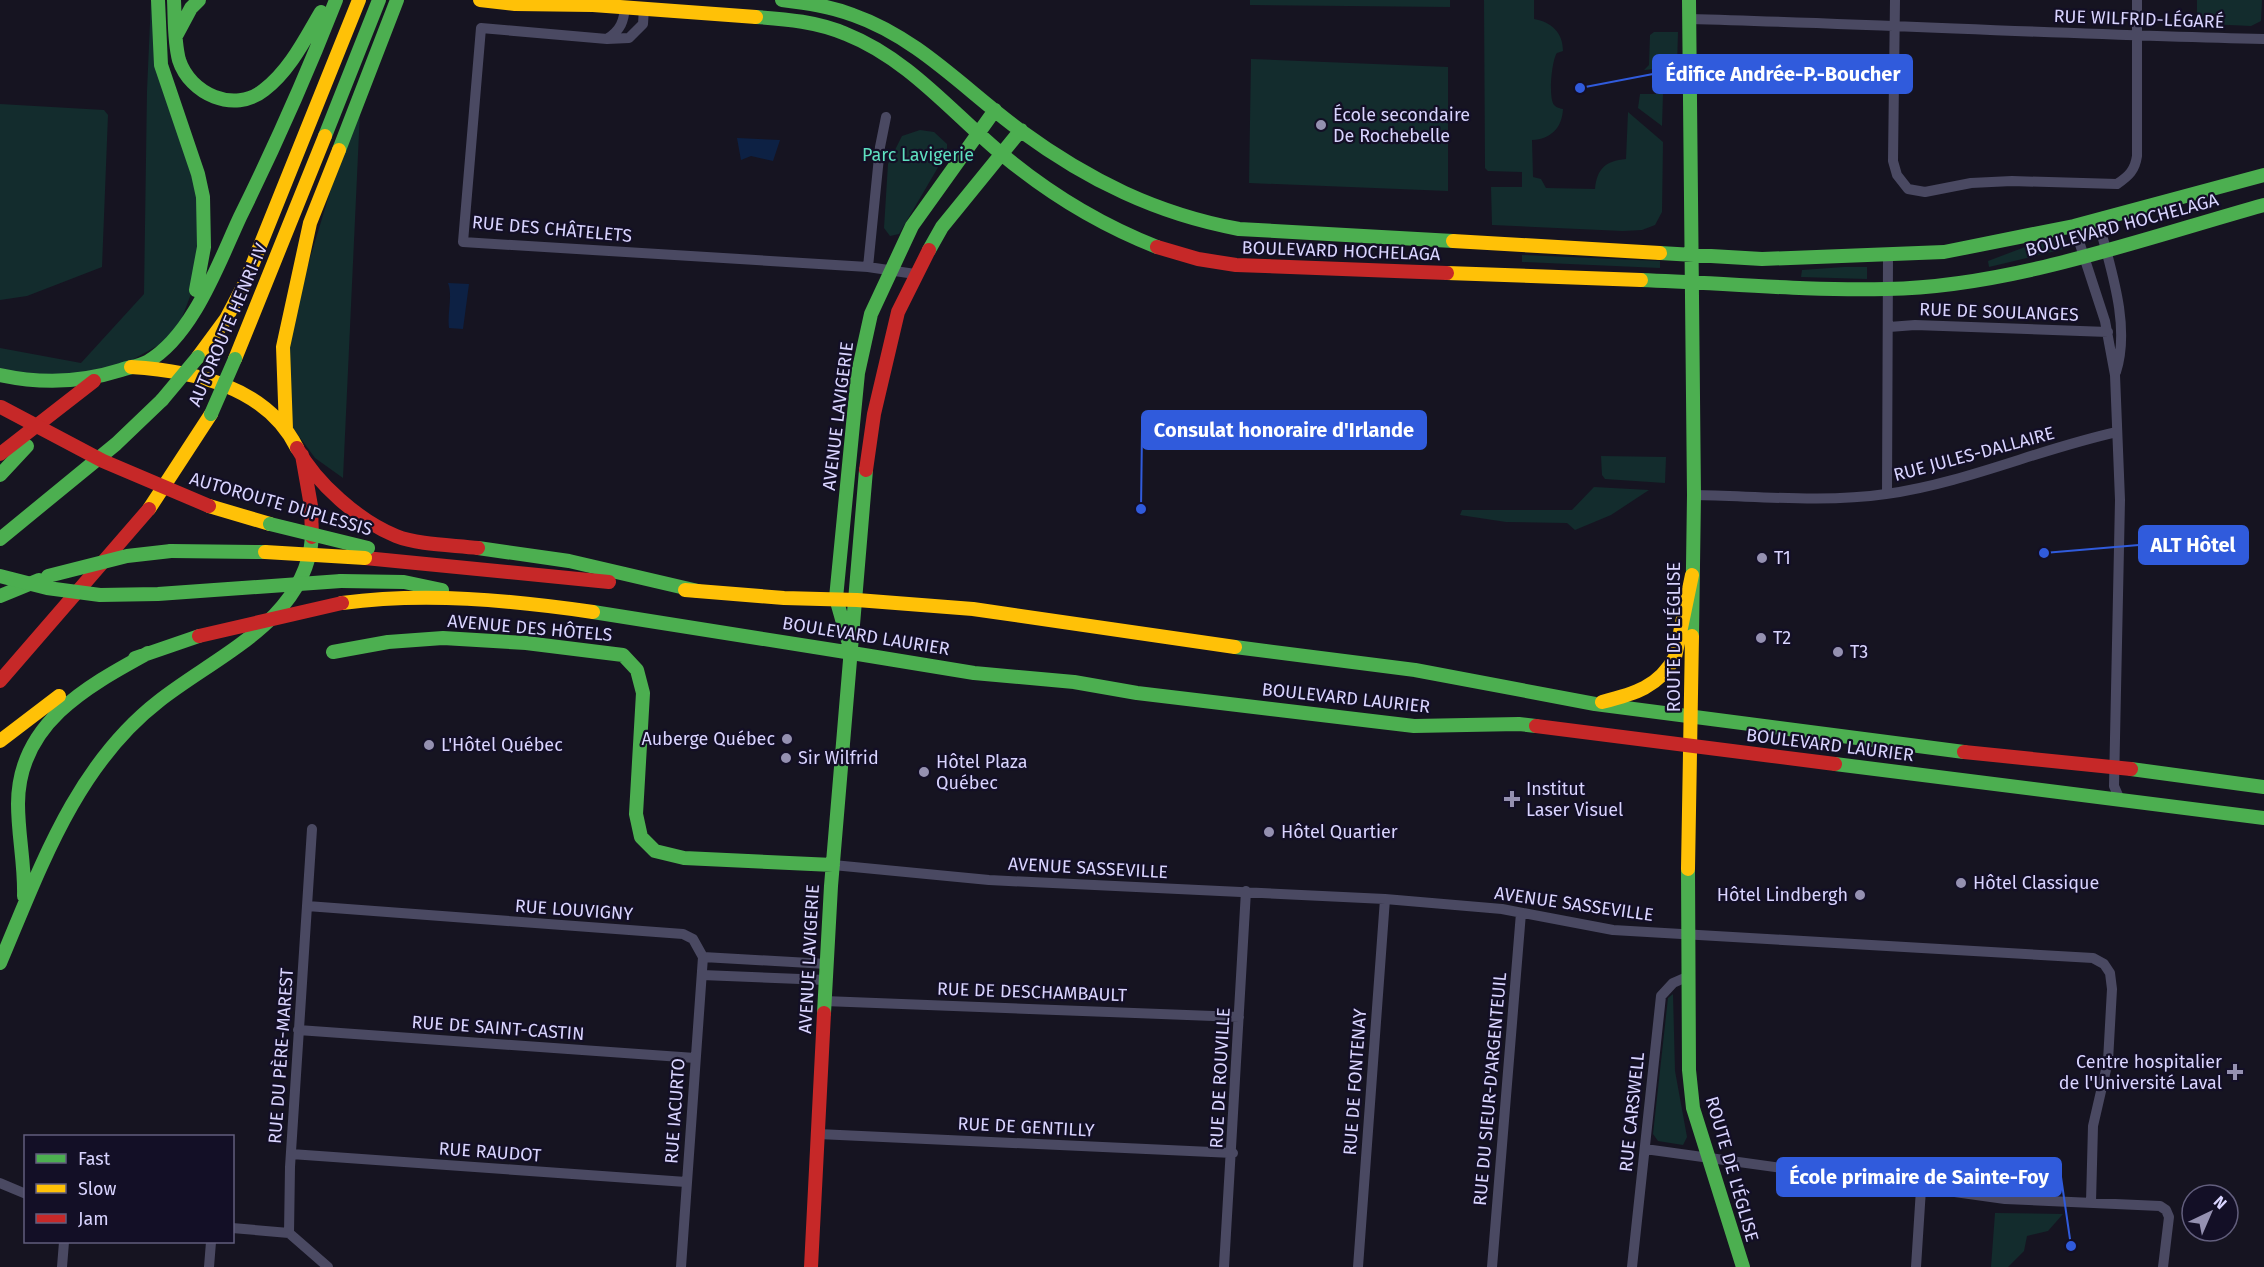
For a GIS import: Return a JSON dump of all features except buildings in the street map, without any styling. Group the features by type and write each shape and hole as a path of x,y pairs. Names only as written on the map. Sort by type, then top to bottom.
{"main road":[{"path":"158,0 160,65 198,174 205,211 202,265 189,314"},
{"path":"174,0 177,52 183,70 194,85 208,95 225,100 249,98 263,92 276,79 328,0"},
{"path":"176,36 185,18 199,0"},
{"path":"0,454 96,380 148,361 175,336 209,282 250,198 299,91 336,0"},
{"name":"AUTOROUTE HENRI-IV","path":"0,539 116,444 162,400 226,319 245,284 359,0"},
{"name":"AUTOROUTE HENRI-IV","path":"0,681 148,511 211,414 379,0"},
{"path":"286,429 282,374 283,347 310,223 397,0"},
{"name":"BOULEVARD HOCHELAGA","path":"480,0 644,4 805,21 846,34 881,52 919,79 976,132 1087,216 1156,248 1210,262 1464,274 1692,280 1888,289 1968,281 2084,257 2264,205"},
{"name":"BOULEVARD HOCHELAGA","path":"782,0 822,6 862,17 891,32 941,65 1021,130 1123,195 1152,209 1195,222 1291,233 1762,259 1888,256 1944,252 2074,226 2264,175"},
{"name":"ROUTE DE L'ÉGLISE","path":"1689,0 1694,495 1688,935 1689,1070 1693,1108 1743,1267"},
{"name":"AVENUE LAVIGERIE","path":"852,653 836,598 858,373 871,314 927,202 976,132 995,110"},
{"name":"AVENUE LAVIGERIE","path":"811,1267 833,865 857,600 863,496 874,414 898,312 915,274 942,227 1021,130"},
{"path":"131,367 174,369 214,379 256,402 286,429 302,455 366,520 398,537 569,561 698,591"},
{"path":"0,375 54,383 96,380"},
{"path":"0,475 62,405"},
{"name":"AUTOROUTE DUPLESSIS","path":"0,406 57,439 129,473 209,506 367,553 464,566"},
{"path":"0,963 57,829 74,798 110,750 156,703 263,625 283,605 300,581 309,560 313,528 302,455"},
{"path":"0,596 48,576 127,556 171,551 367,553"},
{"name":"BOULEVARD LAURIER","path":"464,566 698,591 836,598 973,609 1158,637 1415,670 1595,704 1923,748 2116,767 2264,787"},
{"path":"1595,704 1645,690 1661,681 1675,657 1692,574"},
{"path":"0,576 47,588 100,595 158,594 387,579 418,582 463,597"},
{"path":"0,741 68,690 110,667 199,636 342,603 401,597 463,597"},
{"name":"BOULEVARD LAURIER","path":"463,597 573,609 974,673 1074,682 1414,726 1519,724 2264,818"},
{"name":"AVENUE DES HÔTELS","path":"333,652 386,641 454,637 506,640 623,655 636,663 643,682 637,802 639,832 648,847 665,854 697,858 794,865 833,865"},
{"path":"8,944 24,900 25,879 18,795 21,771 28,749 51,717 78,693 148,653"}],"street":[{"path":"1895,0 1893,161 1897,175 1908,189 1925,192 1971,183 2117,184 2133,171 2138,156 2137,0"},
{"path":"607,39 618,32 625,18 626,3"},
{"name":"RUE DES CHÂTELETS","path":"644,4 643,24 629,38 607,39 481,28 463,242 868,267 915,274"},
{"name":"RUE WILFRID-LÉGARÉ","path":"1689,20 1896,25 2138,37 2264,39"},
{"path":"868,267 880,147 886,117"},
{"path":"2098,220 2120,321 2122,354 2115,375"},
{"path":"2074,226 2108,332 2115,375 2120,500 2114,786 2120,800"},
{"path":"1887,494 1888,256"},
{"name":"RUE DE SOULANGES","path":"1889,327 1915,325 2108,332"},
{"name":"RUE JULES-DALLAIRE","path":"1694,495 1860,498 1887,494 1922,488 2117,432"},
{"name":"RUE DU PÈRE-MAREST","path":"289,1233 298,1030 312,829"},
{"name":"AVENUE SASSEVILLE","path":"833,865 989,880 1385,899 1521,913 1613,930 2093,958 2104,964 2110,974 2112,989 2110,1039 2093,1126 2091,1202"},
{"name":"RUE DE ROUVILLE","path":"1224,1267 1233,1154 1246,891"},
{"name":"RUE DE FONTENAY","path":"1358,1267 1385,899"},
{"name":"RUE LOUVIGNY","path":"307,906 683,934 693,939 704,957"},
{"name":"RUE DU SIEUR-D'ARGENTEUIL","path":"1492,1267 1521,913"},
{"path":"704,957 826,964"},
{"name":"RUE IACURTO","path":"681,1267 704,957"},
{"path":"702,975 826,980"},
{"name":"RUE CARSWELL","path":"1632,1267 1661,996 1673,983 1689,976"},
{"name":"RUE DE DESCHAMBAULT","path":"824,1001 1239,1017"},
{"name":"RUE DE SAINT-CASTIN","path":"298,1030 695,1058"},
{"name":"RUE DE GENTILLY","path":"818,1134 1233,1154"},
{"path":"1645,1149 2005,1199 2160,1206 2166,1210 2169,1217 2163,1267"},
{"name":"RUE RAUDOT","path":"291,1154 686,1182"},
{"path":"0,1183 24,1193"},
{"path":"1916,1267 1922,1189"},
{"path":"234,1228 289,1233 328,1267"},
{"path":"62,1267 64,1243"},
{"path":"209,1267 211,1243"}],"green space":[{"path":"151,0 198,174 202,265 175,336 96,380 0,375 0,348 81,363 144,294 147,91"},
{"path":"1250,0 1450,0 1450,7 1250,5"},
{"path":"1484,0 1534,0 1534,19 1551,26 1561,39 1563,51 1557,53 1555,57 1551,87 1552,101 1555,106 1563,109 1562,116 1558,127 1550,135 1532,140 1533,177 1541,179 1546,188 1595,189 1603,167 1626,159 1628,112 1663,142 1662,212 1655,225 1642,230 1623,231 1492,225 1491,187 1522,187 1522,172 1488,171 1485,168"},
{"path":"2197,0 2262,0 2261,21 2251,26 2208,24 2204,28 2197,27"},
{"path":"1654,32 1678,32 1677,67 1644,70 1649,65 1650,35"},
{"path":"1251,59 1448,67 1448,191 1249,183"},
{"path":"361,90 343,478 315,458 293,428 283,347"},
{"path":"1640,94 1663,94 1662,126 1638,108"},
{"path":"0,104 104,110 108,115 102,267 27,296 0,300"},
{"name":"Parc Lavigerie","path":"920,130 934,132 947,144 947,152 899,234 890,236 884,228 888,164 902,136"},
{"path":"2066,239 2068,248 1989,267 1988,261 2025,247"},
{"path":"1522,255 1660,261 1660,268 1522,262"},
{"path":"1867,267 1867,279 1801,277 1802,270"},
{"path":"1601,456 1666,457 1665,483 1605,479 1602,475"},
{"path":"1594,487 1649,490 1611,515 1575,530 1567,523 1506,522 1460,515 1462,510 1572,510"},
{"path":"1673,994 1675,1071 1687,1137 1683,1145 1658,1141 1653,1134 1668,998"},
{"path":"1995,1213 2063,1214 2048,1231 2027,1236 2024,1251 2008,1267 1991,1267"}],"water":[{"path":"737,138 780,140 773,161 751,156 741,160"},
{"path":"448,283 469,284 463,329 449,328"}],"traffic: fast":[{"path":"158,0 161,65 198,174 203,197 204,247 196,290"},
{"path":"174,0 176,45 179,60 185,72 203,91 227,100 252,97 273,82 296,54 321,12"},
{"path":"176,36 191,8 199,0"},
{"path":"0,375 46,381 91,378 147,362 178,335 203,297 266,164 336,0"},
{"path":"325,136 379,0"},
{"path":"339,150 397,0"},
{"path":"782,0 818,5 844,12 877,25 899,37 921,51 1046,149 1098,180 1152,204 1180,214 1239,229 1453,241"},
{"path":"1689,0 1694,495 1692,636"},
{"path":"756,17 813,24 846,34 869,45 930,89 985,140 1040,184 1096,219 1157,247"},
{"path":"849,644 836,598 858,373 871,314 912,226 995,110"},
{"path":"929,250 942,227 1021,130"},
{"path":"1660,253 1762,259 1944,252 2074,226 2264,175"},
{"path":"1641,280 1826,289 1934,286 1981,280 2077,259 2264,205"},
{"path":"162,400 198,357"},
{"path":"211,414 235,359"},
{"path":"0,539 116,444 162,400"},
{"path":"0,475 27,446"},
{"path":"824,1013 831,886 866,470"},
{"path":"270,524 368,548"},
{"path":"0,963 63,821 104,756 130,727 159,701 231,651 276,614 294,591 306,566 312,537"},
{"path":"478,548 569,561 698,591"},
{"path":"171,551 265,552"},
{"path":"48,576 127,556 171,551"},
{"path":"0,576 47,588 100,595 158,594 341,581"},
{"path":"0,596 39,580"},
{"path":"341,581 404,582 442,590"},
{"path":"593,612 852,653"},
{"path":"135,658 199,636"},
{"path":"333,652 388,642 443,638 526,643 623,655 637,670 643,693 636,814 641,837 655,851 684,858 833,865"},
{"path":"1235,647 1415,670 1595,704 1964,752"},
{"path":"24,896 18,804 21,776 30,751 43,730 60,711 102,680 148,653"},
{"path":"852,653 974,673 1074,682 1137,693 1414,726 1519,724 1536,726"},
{"path":"1835,764 2264,818"},
{"path":"2131,769 2264,787"},
{"path":"1688,869 1689,1070 1693,1108 1743,1267"}],"traffic: slow":[{"path":"198,357 226,319 245,283 359,0"},
{"path":"480,0 515,4 593,5 756,17"},
{"path":"235,359 325,136"},
{"path":"286,429 283,347 310,223 339,150"},
{"path":"1453,241 1660,253"},
{"path":"1447,273 1641,280"},
{"path":"131,367 203,378 247,396 267,410 284,427 297,448"},
{"path":"149,509 211,414"},
{"path":"209,506 270,524"},
{"path":"265,552 365,558"},
{"path":"1602,702 1644,688 1669,667 1675,657 1692,575"},
{"path":"685,590 784,598 857,600"},
{"path":"342,603 405,598 468,599 593,612"},
{"path":"857,600 973,609 1235,647"},
{"path":"1688,869 1692,636"},
{"path":"0,741 59,696"}],"traffic: jam":[{"path":"1157,247 1198,259 1236,265 1447,273"},
{"path":"866,470 874,414 898,312 929,250"},
{"path":"0,454 94,381"},
{"path":"1,407 103,461 209,506"},
{"path":"297,448 315,474 340,500 382,529 415,541 478,548"},
{"path":"302,455 311,506 312,537"},
{"path":"0,681 149,509"},
{"path":"365,558 609,582"},
{"path":"199,636 342,603"},
{"path":"1536,726 1835,764"},
{"path":"1964,752 2131,769"},
{"path":"811,1267 824,1013"}],"place":[{"name":"Édifice Andrée-P.-Boucher","path":"1580,88"},
{"name":"École secondaire De Rochebelle","path":"1321,125"},
{"name":"Consulat honoraire d'Irlande","path":"1141,509"},
{"name":"ALT Hôtel","path":"2044,553"},
{"name":"T1","path":"1762,558"},
{"name":"T2","path":"1761,638"},
{"name":"T3","path":"1838,652"},
{"name":"Auberge Québec","path":"787,739"},
{"name":"L'Hôtel Québec","path":"429,745"},
{"name":"Sir Wilfrid","path":"786,758"},
{"name":"Hôtel Plaza Québec","path":"924,772"},
{"name":"Institut Laser Visuel","path":"1512,799"},
{"name":"Hôtel Quartier","path":"1269,832"},
{"name":"Hôtel Classique","path":"1961,883"},
{"name":"Hôtel Lindbergh","path":"1860,895"},
{"name":"Centre hospitalier de l'Université Laval","path":"2235,1072"},
{"name":"École primaire de Sainte-Foy","path":"2071,1246"}]}
